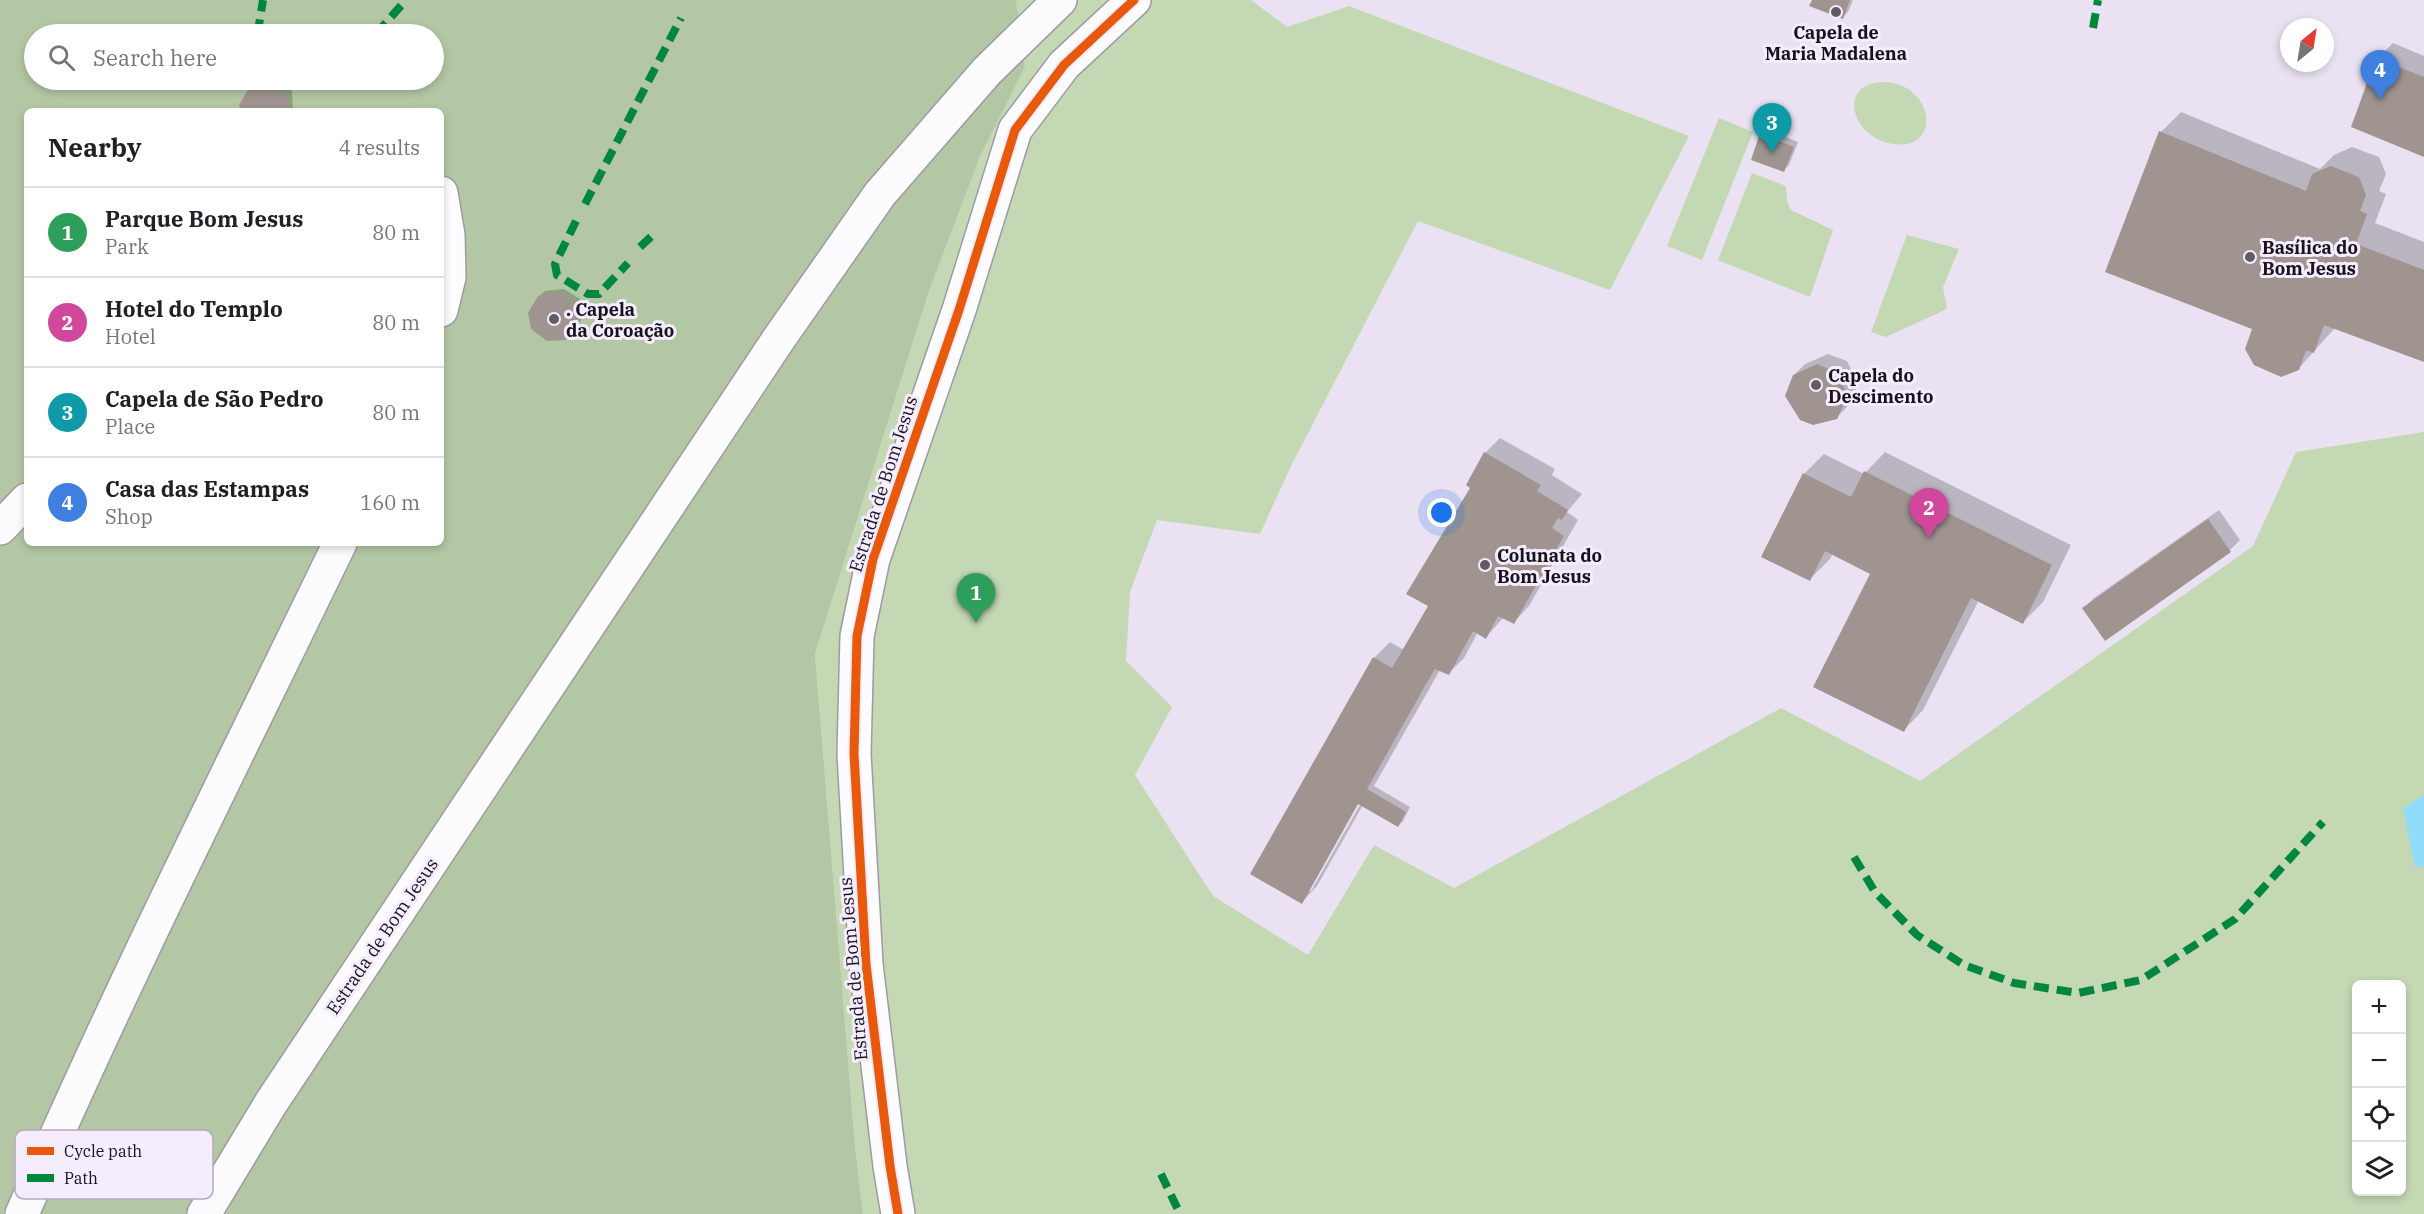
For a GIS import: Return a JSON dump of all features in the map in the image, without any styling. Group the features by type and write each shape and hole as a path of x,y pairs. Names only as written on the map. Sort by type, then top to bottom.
{"main road":[{"name":"Estrada de Bom Jesus","path":"204,1214 271,1103 778,340 880,194 987,70 1060,0"},
{"name":"Estrada de Bom Jesus","path":"898,1214 890,1166 866,964 854,754 857,636 873,559 959,310 1015,130 1064,65 1134,0"},
{"path":"444,211 448,235 449,277 444,298"},
{"path":"0,528 24,503"},
{"path":"59,1130 339,546"},
{"path":"22,1214 29,1199"}],"green space":[{"path":"0,0 1016,0 1025,67 980,157 929,291 815,654 855,1146 863,1214 0,1214"},
{"path":"1016,0 1251,0 1287,27 1349,6 1689,136 1610,290 1418,221 1290,468 1260,534 1157,520 1130,592 1126,661 1172,707 1135,775 1213,896 1308,955 1374,845 1454,888 1781,708 1920,781 2253,546 2296,452 2424,432 2424,1214 863,1214 855,1146 815,654 929,291 980,157 1025,67"},
{"path":"1888,82 1903,86 1915,95 1923,106 1926,118 1925,129 1919,138 1909,144 1893,144 1878,139 1866,131 1858,121 1854,109 1855,98 1861,89 1871,84"},
{"path":"1719,118 1753,132 1702,260 1667,246"},
{"path":"1752,173 1786,186 1787,201 1791,210 1833,230 1810,297 1718,260"},
{"path":"1907,235 1959,249 1943,287 1947,309 1886,337 1871,332"}],"water":[{"path":"2424,795 2424,866 2415,868 2403,808"}],"building":[{"name":"Capela de Maria Madalena","path":"1812,0 1850,0 1843,19 1809,6"},
{"path":"2376,58 2424,77 2424,157 2351,127"},
{"path":"248,90 278,90 287,96 289,108 240,108 239,105"},
{"name":"Basílica do Bom Jesus","path":"2159,131 2306,191 2312,174 2331,166 2359,177 2366,195 2360,211 2367,214 2356,244 2424,270 2424,362 2324,325 2314,353 2306,350 2299,370 2281,377 2254,365 2245,349 2252,329 2105,272"},
{"path":"1760,133 1794,147 1784,172 1751,160"},
{"name":". Capela da Coroação","path":"559,293 576,304 578,324 566,340 547,341 531,329 528,313 538,296"},
{"name":"Capela do Descimento","path":"1817,364 1836,372 1848,395 1837,419 1813,425 1800,420 1785,396 1793,375"},
{"path":"1484,452 1541,485 1537,491 1568,510 1562,520 1558,518 1552,528 1564,536 1514,624 1498,616 1486,639 1473,631 1449,675 1435,669 1425,686 1367,789 1406,812 1398,827 1358,804 1302,904 1250,874 1373,657 1392,668 1428,606 1406,594 1470,488 1466,485"},
{"path":"1864,471 2052,565 2023,624 1971,598 1904,732 1813,687 1870,574 1825,551 1810,581 1761,557 1803,473 1851,497"},
{"path":"2208,519 2231,552 2105,641 2082,608"}],"marked path":[{"path":"259,24 263,0"},
{"path":"385,24 406,0"},
{"path":"2093,28 2098,0"},
{"path":"585,204 681,18"},
{"path":"576,221 555,264 557,275 588,294 599,294 628,263"},
{"path":"640,247 654,234"},
{"path":"1854,857 1875,892 1917,935 1964,965 2014,983 2078,993 2141,980 2235,919 2323,822"},
{"path":"1161,1174 1180,1214"}],"cycle path":[{"path":"898,1214 890,1166 866,964 854,754 857,636 873,559 959,310 1015,130 1064,65 1134,0"}],"place":[{"name":"Capela de Maria Madalena","path":"1836,12"},
{"name":"Casa das Estampas","path":"2380,100"},
{"name":"Capela de São Pedro","path":"1772,153"},
{"name":"Basílica do Bom Jesus","path":"2250,257"},
{"name":". Capela da Coroação","path":"554,319"},
{"name":"Capela do Descimento","path":"1816,385"},
{"name":"Hotel do Templo","path":"1929,538"},
{"name":"Colunata do Bom Jesus","path":"1485,565"},
{"name":"Parque Bom Jesus","path":"976,623"}]}
